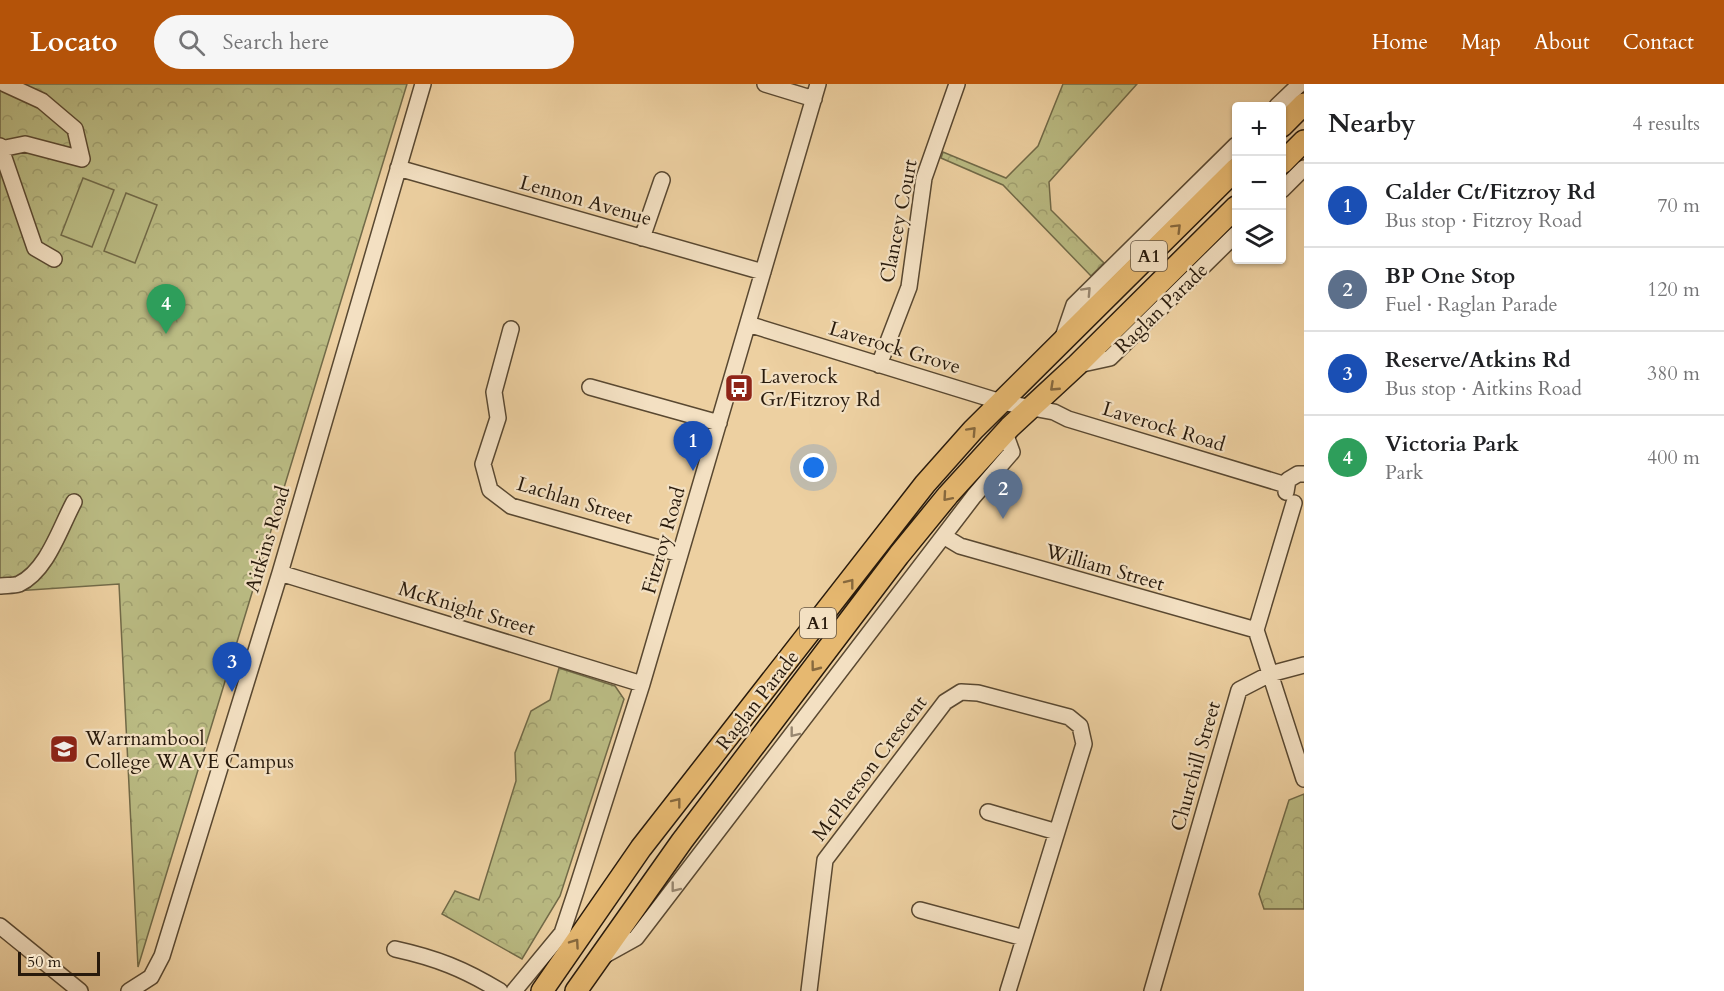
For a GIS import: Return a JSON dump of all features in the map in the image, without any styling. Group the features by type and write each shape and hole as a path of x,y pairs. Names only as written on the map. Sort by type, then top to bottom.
{"highway":[{"path":"1286,121 1304,104"},
{"path":"1286,158 1304,141"},
{"name":"Raglan Parade","path":"550,989 641,848 925,484 1001,402 1232,173"},
{"name":"Raglan Parade","path":"576,991 682,841 899,555 1005,433 1233,210"}],"street":[{"path":"5,84 42,101 75,129 82,159 25,144 1,148 35,248 54,259"},
{"name":"Aitkins Road","path":"129,991 151,977 162,956 280,573 423,84"},
{"path":"765,84 816,91"},
{"name":"Clancey Court","path":"879,365 909,287 924,178 957,84"},
{"path":"1281,102 1300,84"},
{"name":"Fitzroy Road","path":"514,991 562,933 642,684 816,91"},
{"name":"Raglan Parade","path":"1061,343 1074,305 1232,149"},
{"name":"Lennon Avenue","path":"398,168 763,272"},
{"path":"1286,185 1304,168"},
{"path":"642,238 662,180"},
{"name":"Raglan Parade","path":"1077,365 1110,358 1232,238"},
{"name":"Laverock Grove","path":"748,324 1001,402 1030,408"},
{"name":"Lachlan Street","path":"511,329 494,392 499,414 497,425 483,464 490,490 511,506 680,554"},
{"path":"590,387 719,423"},
{"name":"Laverock Road","path":"1030,408 1054,412 1068,419 1286,485"},
{"name":"Raglan Parade","path":"597,959 636,938 945,537 974,496 1012,452 1005,433"},
{"path":"1304,474 1293,476 1286,485 1287,495 1299,503 1256,630 1304,779"},
{"path":"0,586 17,584 33,574 49,550 74,502"},
{"name":"William Street","path":"945,537 960,546 1256,630"},
{"name":"McKnight Street","path":"280,573 642,684"},
{"name":"Churchill Street","path":"1152,991 1239,690 1270,674 1304,665"},
{"name":"McPherson Crescent","path":"809,991 825,860 945,702 961,692 978,693 1069,717 1080,726 1084,744 1008,991"},
{"path":"988,812 1057,832"},
{"path":"920,910 1024,938"},
{"path":"0,926 80,991"},
{"path":"395,949 439,959 469,972 500,991"}],"green space":[{"path":"0,84 407,84 138,967 119,584 0,592"},
{"path":"1063,84 1137,84 1049,182 1051,210 1104,263 1091,276 1003,185 941,158 943,152 1006,178 1038,146"},
{"path":"83,178 114,190 92,247 61,235"},
{"path":"126,193 157,205 135,263 104,251"},
{"path":"559,668 615,686 624,699 560,896 522,959 442,914 455,891 479,900 516,781 515,753 531,711 550,700"},
{"path":"1304,794 1304,909 1264,909 1259,894 1289,800"}],"place":[{"name":"Victoria Park","path":"166,334"},
{"name":"Laverock Gr/Fitzroy Rd","path":"739,388"},
{"name":"Calder Ct/Fitzroy Rd","path":"693,471"},
{"name":"BP One Stop","path":"1003,519"},
{"name":"Reserve/Atkins Rd","path":"232,692"},
{"name":"Warrnambool College WAVE Campus","path":"64,749"}]}
